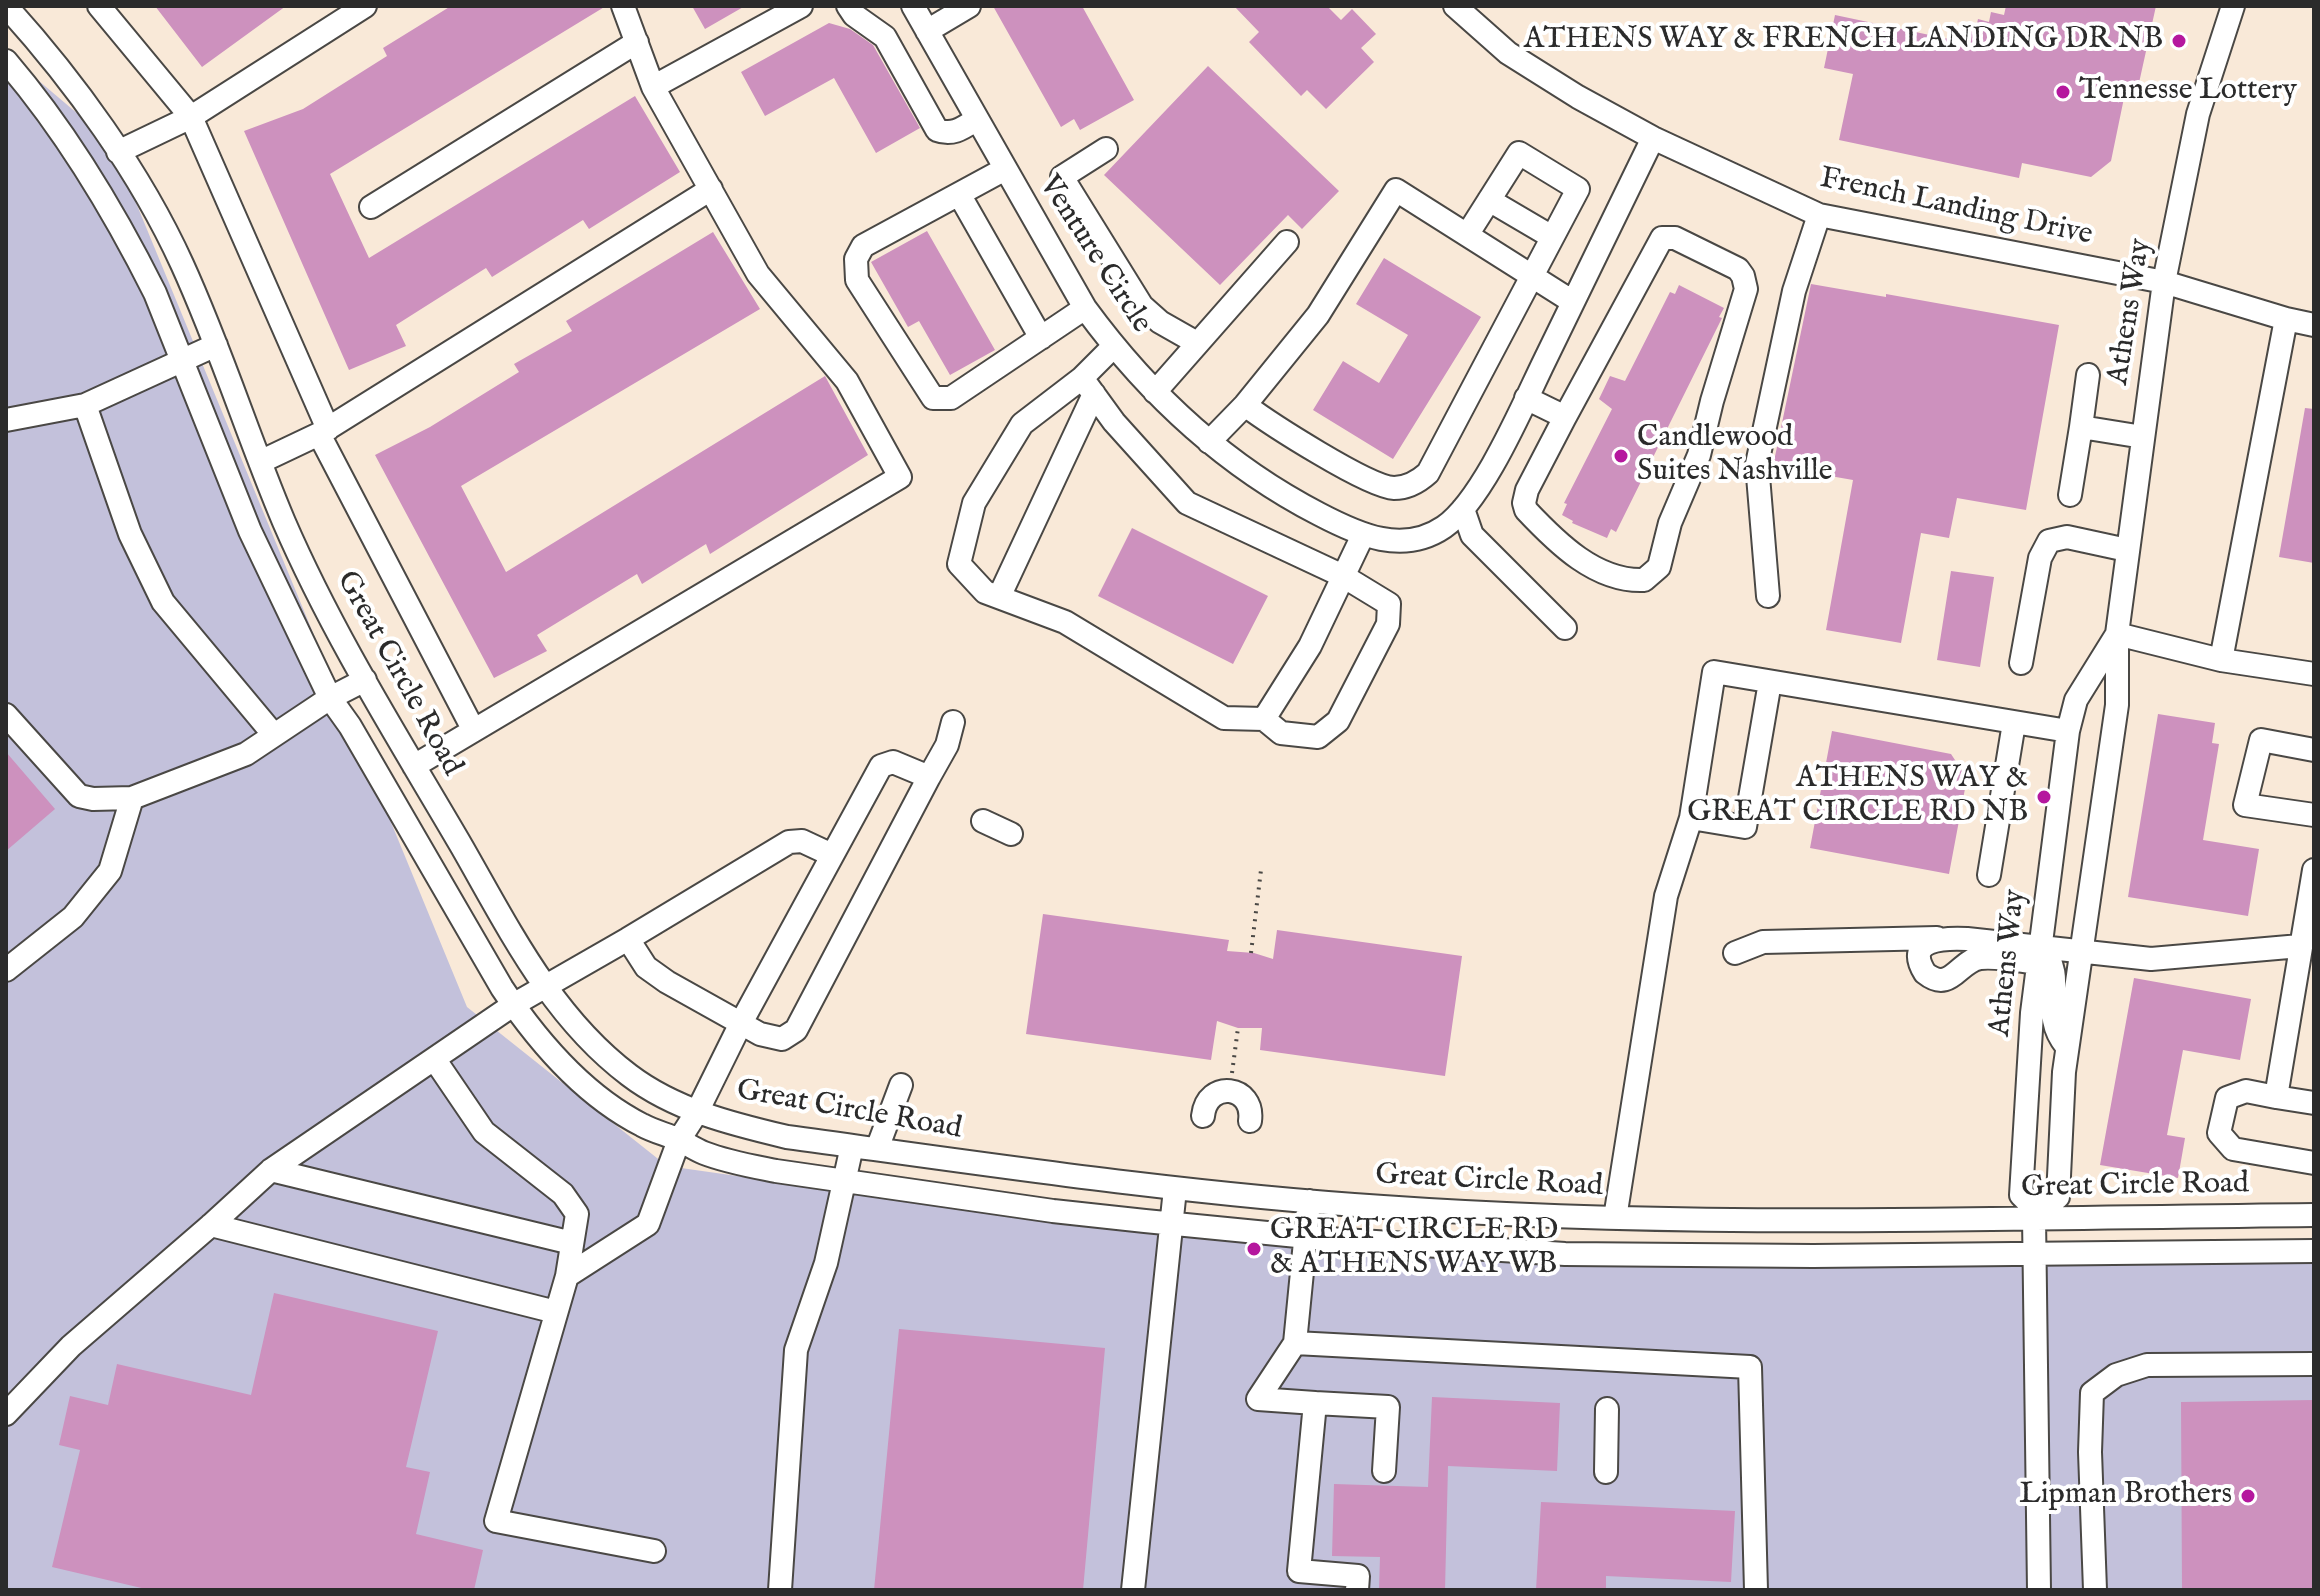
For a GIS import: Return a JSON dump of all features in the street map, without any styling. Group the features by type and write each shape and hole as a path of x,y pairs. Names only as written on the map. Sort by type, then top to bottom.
{"street":[{"name":"Great Circle Road","path":"6,6 39,42 118,152 181,262 260,462 311,578 414,766 544,985 560,1008 604,1055 631,1078 697,1112 734,1125 787,1137 1175,1189 1309,1201 1439,1211 1615,1218 1796,1220 2036,1214 2314,1215"},
{"path":"99,6 191,117 323,432 473,729"},
{"path":"118,152 191,117 365,6"},
{"path":"414,766 900,477 847,381 758,274 653,87 623,6"},
{"path":"653,87 801,6"},
{"path":"848,6 854,15 885,37 937,130 947,134 977,119"},
{"name":"Venture Circle","path":"913,6 1085,308 1155,392 1242,469 1285,496 1363,535 1394,541 1419,539 1444,527 1463,509 1502,447 1653,138"},
{"path":"927,31 969,6"},
{"name":"French Landing Drive","path":"1455,6 1508,53 1578,97 1653,138 1819,215 2164,282 2314,325"},
{"name":"Athens Way","path":"2036,1214 2058,1197 2064,1072 2117,705 2117,634 2164,282 2198,114 2233,6"},
{"path":"371,207 637,42"},
{"path":"6,61 60,131 101,195 155,293 250,531 330,698 350,726 513,1005 555,1057 583,1084 613,1108 643,1126 702,1153 739,1164 1053,1211 1304,1237 1565,1254 1813,1256 2314,1251"},
{"path":"1106,149 1062,177 1142,306 1160,322 1197,343"},
{"path":"1245,405 1369,480 1394,488 1418,482 1428,473 1578,189 1519,153 1467,235"},
{"path":"1005,169 863,246 856,259 857,280 933,398 951,398 1085,308"},
{"path":"260,462 323,432 711,189"},
{"path":"1209,442 1245,405 1318,315 1396,190 1573,302"},
{"path":"959,194 1041,338"},
{"path":"1489,200 1552,237"},
{"path":"1768,596 1757,464 1794,291 1819,215"},
{"path":"1662,238 1675,238 1738,269 1746,289 1699,455 1670,523 1659,567 1644,580 1632,581 1585,563 1526,510 1527,490 1565,417 1662,238"},
{"path":"1155,392 1287,242"},
{"path":"2221,660 2286,319"},
{"path":"6,420 85,405 216,345"},
{"path":"999,597 1088,386 1114,346"},
{"path":"2070,495 2088,375"},
{"path":"1088,386 1114,422 1187,503 1343,576 1389,604 1388,624 1338,721 1318,737 1281,733 1264,719 1224,718 1065,622 985,592 959,564 974,503 1022,424 1088,386"},
{"path":"1526,398 1565,417"},
{"path":"85,405 130,534 163,602 274,735"},
{"path":"2081,427 2143,437"},
{"path":"1463,509 1472,535 1565,628"},
{"path":"1264,719 1310,646 1363,535"},
{"path":"2021,663 2040,558 2049,541 2067,537 2127,550"},
{"path":"2117,634 2221,660 2314,674"},
{"name":"Athens Way","path":"2039,1590 2036,1214 2021,1195 2032,1013 2068,731 2076,700 2117,634"},
{"path":"1615,1218 1666,896 1691,818 1714,672 2068,731"},
{"path":"6,715 79,796 93,799 132,798 246,754 330,698 365,680"},
{"path":"1691,818 1745,827 1770,682"},
{"path":"628,939 646,967 760,1034 782,1039 796,1030 947,745 953,722"},
{"path":"1989,875 2014,723"},
{"path":"2314,750 2261,740 2245,805 2314,815"},
{"path":"567,1276 648,1224 679,1140 697,1112 741,1023 881,766 893,762 929,777"},
{"path":"6,970 73,917 110,871 132,798"},
{"path":"983,821 1011,834"},
{"path":"6,1414 71,1346 271,1170 513,1005 789,842 802,841 832,855"},
{"path":"2276,1097 2314,870"},
{"path":"1937,938 1926,944 1920,954 1921,967 1933,978 1953,977 1964,964 1982,958 2081,951 2151,959 2300,946"},
{"path":"1735,953 1763,942 1937,938 2040,955 2054,966 2052,1018 2056,1033 2067,1047"},
{"path":"435,1060 484,1132 563,1194 577,1214 567,1276 496,1521 654,1551"},
{"path":"877,1149 901,1085"},
{"path":"1203,1116 1204,1106 1210,1097 1230,1091 1247,1102 1250,1121"},
{"path":"2314,1103 2246,1091 2227,1098 2219,1133 2233,1149 2314,1163"},
{"path":"780,1590 796,1350 826,1263 852,1146"},
{"path":"271,1170 572,1243"},
{"path":"1133,1590 1175,1189"},
{"path":"1309,1201 1295,1343 1258,1399 1388,1407 1384,1471"},
{"path":"211,1225 556,1312"},
{"path":"1295,1343 1750,1367 1756,1590"},
{"path":"2095,1590 2090,1452 2092,1393 2116,1375 2147,1365 2314,1364"},
{"path":"1315,1403 1299,1571 1358,1576 1357,1590"},
{"path":"1606,1472 1607,1409"}],"path":[{"path":"1251,953 1261,870"},
{"path":"1230,1091 1238,1028"}],"shaded area":[{"path":"6,53 111,142 467,1007 667,1166 962,1208 1244,1242 1494,1262 1744,1267 2314,1262 2314,1590 6,1590"}],"building":[{"path":"155,6 286,6 202,67"},
{"path":"451,6 606,6 330,174 369,258 635,96 680,172 589,229 583,220 492,277 486,268 396,325 406,346 349,370 244,131 303,109 387,56 383,48"},
{"path":"692,6 745,6 705,29"},
{"path":"993,6 1082,6 1134,100 1080,130 1074,119 1061,127"},
{"path":"1234,6 1327,6 1341,20 1352,9 1376,34 1361,48 1374,62 1326,109 1307,90 1301,96 1249,42 1259,32"},
{"path":"2006,6 2156,6 2135,101 2124,98 2111,161 2091,177 2022,163 2019,178 1839,140 1853,74 1824,68 1835,15 1958,41 1961,29 1975,32 1978,19 1989,22 1991,12 2004,15"},
{"path":"829,23 850,29 873,45 920,128 876,153 834,78 765,116 741,72"},
{"path":"1208,66 1339,191 1302,229 1288,215 1220,285 1104,175"},
{"path":"927,231 995,350 950,375 919,321 908,327 871,262"},
{"path":"713,232 760,309 461,486 506,572 825,376 868,455 710,554 706,544 642,584 637,574 537,635 547,651 494,678 375,455 430,427 519,372 514,364 572,331 566,321"},
{"path":"1384,258 1481,317 1393,459 1313,410 1343,361 1379,383 1408,335 1356,304"},
{"path":"1811,284 2059,325 2026,510 1957,498 1949,538 1921,533 1901,643 1826,630 1853,480 1773,466"},
{"name":"Candlewood Suites Nashville","path":"1679,285 1724,308 1719,317 1722,318 1616,532 1611,529 1607,538 1572,523 1562,515 1567,504 1564,503 1612,409 1599,399 1610,376 1625,381 1670,292 1675,294"},
{"path":"2305,408 2314,409 2314,563 2279,557"},
{"path":"1132,528 1268,596 1233,664 1098,596"},
{"path":"1951,571 1994,577 1980,667 1937,660"},
{"path":"2158,714 2215,723 2212,743 2219,744 2203,840 2259,849 2248,916 2128,897"},
{"path":"1832,731 1951,754 1967,778 1949,874 1810,848"},
{"path":"6,752 55,809 6,851"},
{"path":"1043,914 1229,940 1227,951 1254,953 1273,959 1277,930 1462,956 1445,1076 1260,1050 1262,1028 1238,1028 1217,1021 1211,1060 1026,1034"},
{"path":"2134,978 2251,999 2240,1060 2183,1050 2167,1135 2185,1138 2178,1178 2100,1165"},
{"path":"274,1293 438,1331 406,1467 430,1472 416,1534 483,1550 474,1590 150,1590 52,1567 80,1450 59,1445 70,1396 108,1405 117,1364 251,1395"},
{"path":"899,1329 1105,1348 1083,1590 874,1590"},
{"path":"1432,1397 1560,1403 1557,1471 1448,1466 1445,1590 1379,1590 1380,1557 1332,1556 1334,1484 1428,1487"},
{"name":"Lipman Brothers","path":"2314,1400 2314,1590 2182,1590 2181,1402"},
{"path":"1541,1502 1735,1511 1731,1582 1606,1576 1606,1590 1536,1590"}],"place":[{"name":"ATHENS WAY & FRENCH LANDING DR NB","path":"2179,41"},
{"name":"Tennesse Lottery","path":"2063,92"},
{"name":"Candlewood Suites Nashville","path":"1621,456"},
{"name":"ATHENS WAY & GREAT CIRCLE RD NB","path":"2044,797"},
{"name":"GREAT CIRCLE RD & ATHENS WAY WB","path":"1254,1249"},
{"name":"Lipman Brothers","path":"2248,1496"}]}
